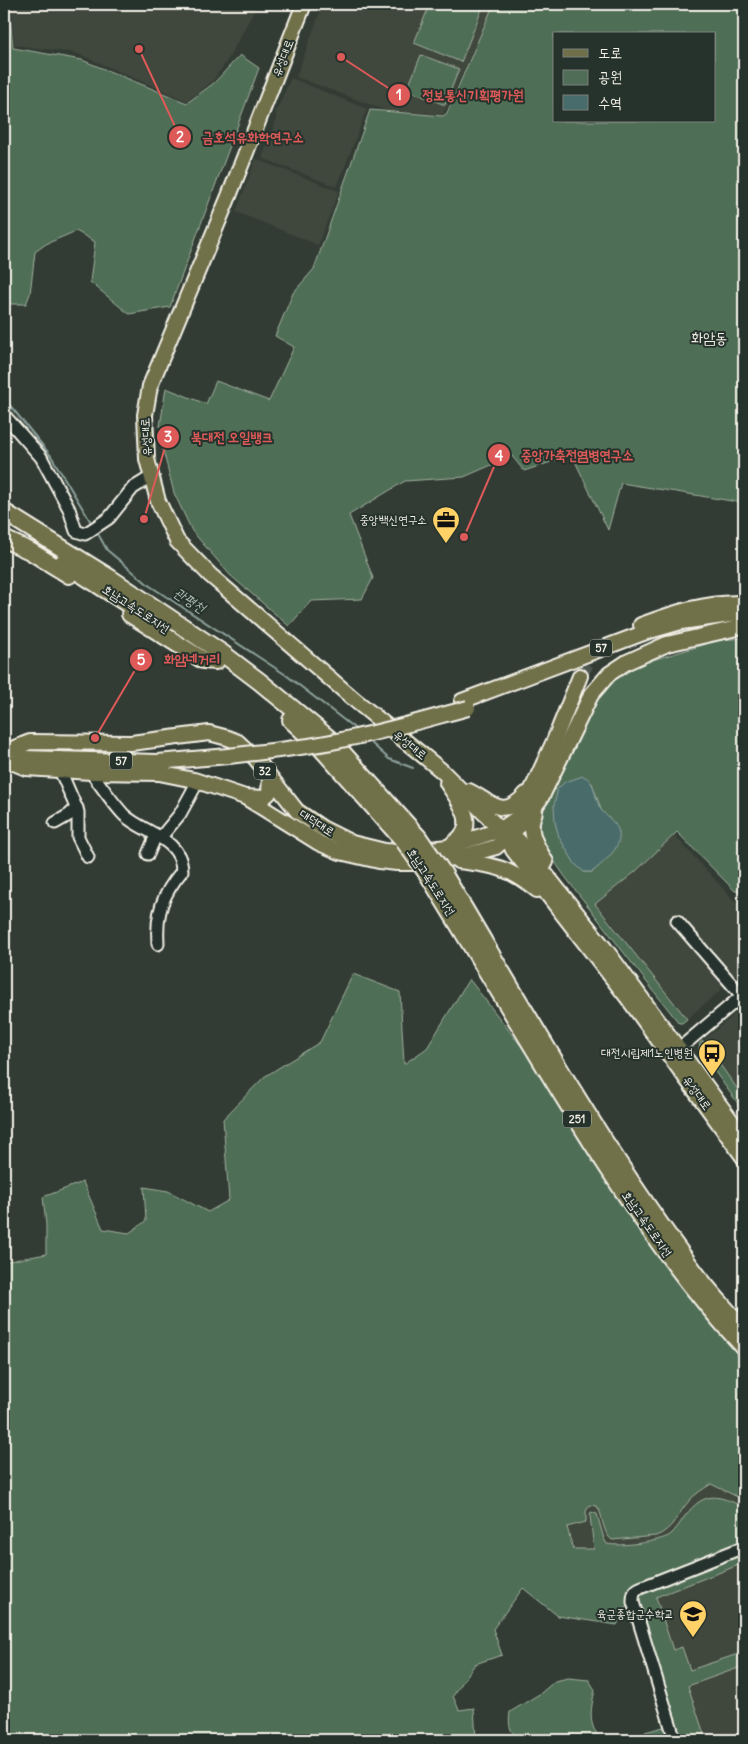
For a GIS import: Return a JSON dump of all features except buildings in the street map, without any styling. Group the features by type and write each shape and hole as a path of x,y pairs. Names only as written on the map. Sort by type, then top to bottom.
{"highway":[{"name":"호남고속도로지선","path":"4,512 110,578 222,653 260,681 332,741 411,839"},
{"name":"호남고속도로지선","path":"4,525 216,661 288,718 321,748 411,839 442,864 595,1126 661,1225 701,1280 744,1331"},
{"path":"4,539 30,551 203,660 216,661"},
{"name":"호남고속도로지선","path":"442,864 578,1120 636,1211 706,1304 744,1347"}],"main road":[{"name":"유성대로","path":"304,4 225,205 150,386 145,416 147,459 158,501 177,541 210,574 356,701 436,766 504,833 513,850 744,1138"},
{"path":"622,634 674,613 707,604 724,602 744,603"},
{"name":"57","path":"465,704 646,632 681,622 744,613"},
{"name":"57","path":"8,756 28,753 227,752 356,728 465,704 636,643 673,633 720,624 744,624"},
{"path":"458,786 496,807 503,808 517,804 537,792 591,695 609,674 627,662 667,644 732,629 744,624"},
{"path":"563,896 537,847 532,834 532,819 537,792 580,676"},
{"name":"대덕대로","path":"442,864 406,852 385,851 352,843 322,828 297,811 256,759 238,742 209,733 131,743 30,742 8,756 26,768 91,772 160,773 198,781 245,797 319,843 340,852 397,863 442,864 496,846 517,818 527,800 537,792"},
{"path":"436,766 464,809 466,818 464,833 442,864"},
{"path":"245,797 263,798 269,794 270,777"},
{"name":"유성대로","path":"504,833 516,838 521,843 563,896 675,1052 744,1158"},
{"path":"442,864 464,853 467,848 460,843 504,833"},
{"name":"32","path":"442,864 490,864 513,873 536,889 565,916"}],"street":[{"path":"4,415 41,457 69,509 76,531 85,534 98,526 109,518 133,488 152,477"},
{"path":"60,770 77,808 79,819 78,837 88,857"},
{"path":"91,772 125,816 158,836 179,855 183,868 163,899 157,924 158,944"},
{"path":"148,854 158,836 180,814 198,781"},
{"path":"55,823 77,808"},
{"path":"675,1052 743,995 677,921"},
{"path":"675,1740 633,1602 633,1595 640,1588 744,1548"}],"shaded area":[{"path":"11,4 258,4 227,61 212,82 187,101 76,53 14,45"},
{"path":"323,4 492,4 492,8 442,115 385,110 296,77"},
{"path":"291,78 367,109 337,187 262,158 276,120 276,111"},
{"path":"256,159 339,191 318,245 236,212"},
{"path":"674,835 744,911 744,972 742,974 732,975 680,915 676,918 723,982 721,990 687,1019 595,904 635,872"},
{"path":"744,1006 744,1098 703,1041"},
{"name":"육군종합군수학교","path":"711,1484 744,1500 744,1740 672,1740 631,1598 573,1549 567,1527 583,1522 583,1501"}],"green space":[{"path":"4,4 9,4 13,48 82,60 187,103 214,83 240,55 259,68 170,307 129,314 90,282 95,242 76,231 46,244 35,252 30,294 26,304 4,304"},
{"path":"430,4 484,4 461,62 414,43"},
{"path":"492,4 744,4 744,503 621,483 608,530 572,455 524,471 512,456 464,477 405,481 349,515 373,578 362,599 311,601 289,626 230,575 192,531 174,493 162,446 160,426 166,388 206,404 216,381 269,401 294,347 275,336 293,293 314,269 370,110 443,116 447,113 492,8"},
{"path":"421,55 459,69 445,105 407,90"},
{"path":"744,638 744,889 735,891 677,832 635,872 595,904 687,1019 679,1023 561,871 547,848 538,823 590,709 614,680 639,664 720,640","holes":["592,783 602,812 613,822 608,858 592,872 584,872 566,849 555,822"]},
{"path":"353,974 400,992 404,1064 427,1048 469,979 546,1078 673,1274 744,1363 744,1500 711,1484 691,1498 667,1530 662,1533 656,1536 612,1540 605,1530 599,1509 596,1506 590,1505 586,1511 586,1522 567,1527 573,1549 594,1549 591,1512 597,1514 607,1544 639,1543 665,1538 670,1535 692,1508 699,1502 712,1497 727,1500 744,1507 744,1545 631,1598 617,1625 558,1616 523,1588 493,1629 502,1655 475,1664 453,1696 459,1710 474,1708 476,1740 4,1740 4,1262 46,1254 46,1225 43,1197 83,1182 103,1229 129,1233 146,1221 144,1187 168,1191 208,1212 229,1200 223,1119 264,1077 320,1042"},
{"path":"703,1041 744,1098 744,1118 740,1113 737,1102 699,1050 700,1043"},
{"path":"744,1551 744,1563 656,1597 673,1650 682,1647 690,1670 744,1652 744,1666 688,1686 706,1740 678,1740 637,1603 637,1594"},
{"path":"568,1678 589,1680 595,1690 591,1711 592,1724 594,1730 604,1740 531,1739 521,1737 512,1732 509,1720 510,1712 541,1693 555,1681"},
{"path":"667,1726 672,1740 647,1740 645,1732"}],"water":[{"path":"583,776 592,784 599,806 614,823 619,837 618,844 614,850 592,872 584,872 575,864 559,837 555,822 554,805 558,788 565,782"}],"waterway":[{"name":"관평천","path":"4,398 51,456 92,524"},
{"name":"관평천","path":"97,532 107,550 150,586 286,675 358,731"},
{"name":"관평천","path":"369,741 389,759 413,768"}],"tunnel":[{"path":"580,676 590,658 601,648"}],"place":[{"name":"금호석유화학연구소","path":"139,49"},
{"name":"정보통신기획평가원","path":"341,57"},
{"name":"북대전 오일뱅크","path":"144,519"},
{"name":"중앙가축전염병연구소","path":"464,537"},
{"name":"중앙백신연구소","path":"446,544"},
{"name":"화암네거리","path":"95,738"},
{"name":"대전시립제1노인병원","path":"712,1077"},
{"name":"육군종합군수학교","path":"693,1638"}],"district":[{"name":"화암동","path":"709,338"}]}
